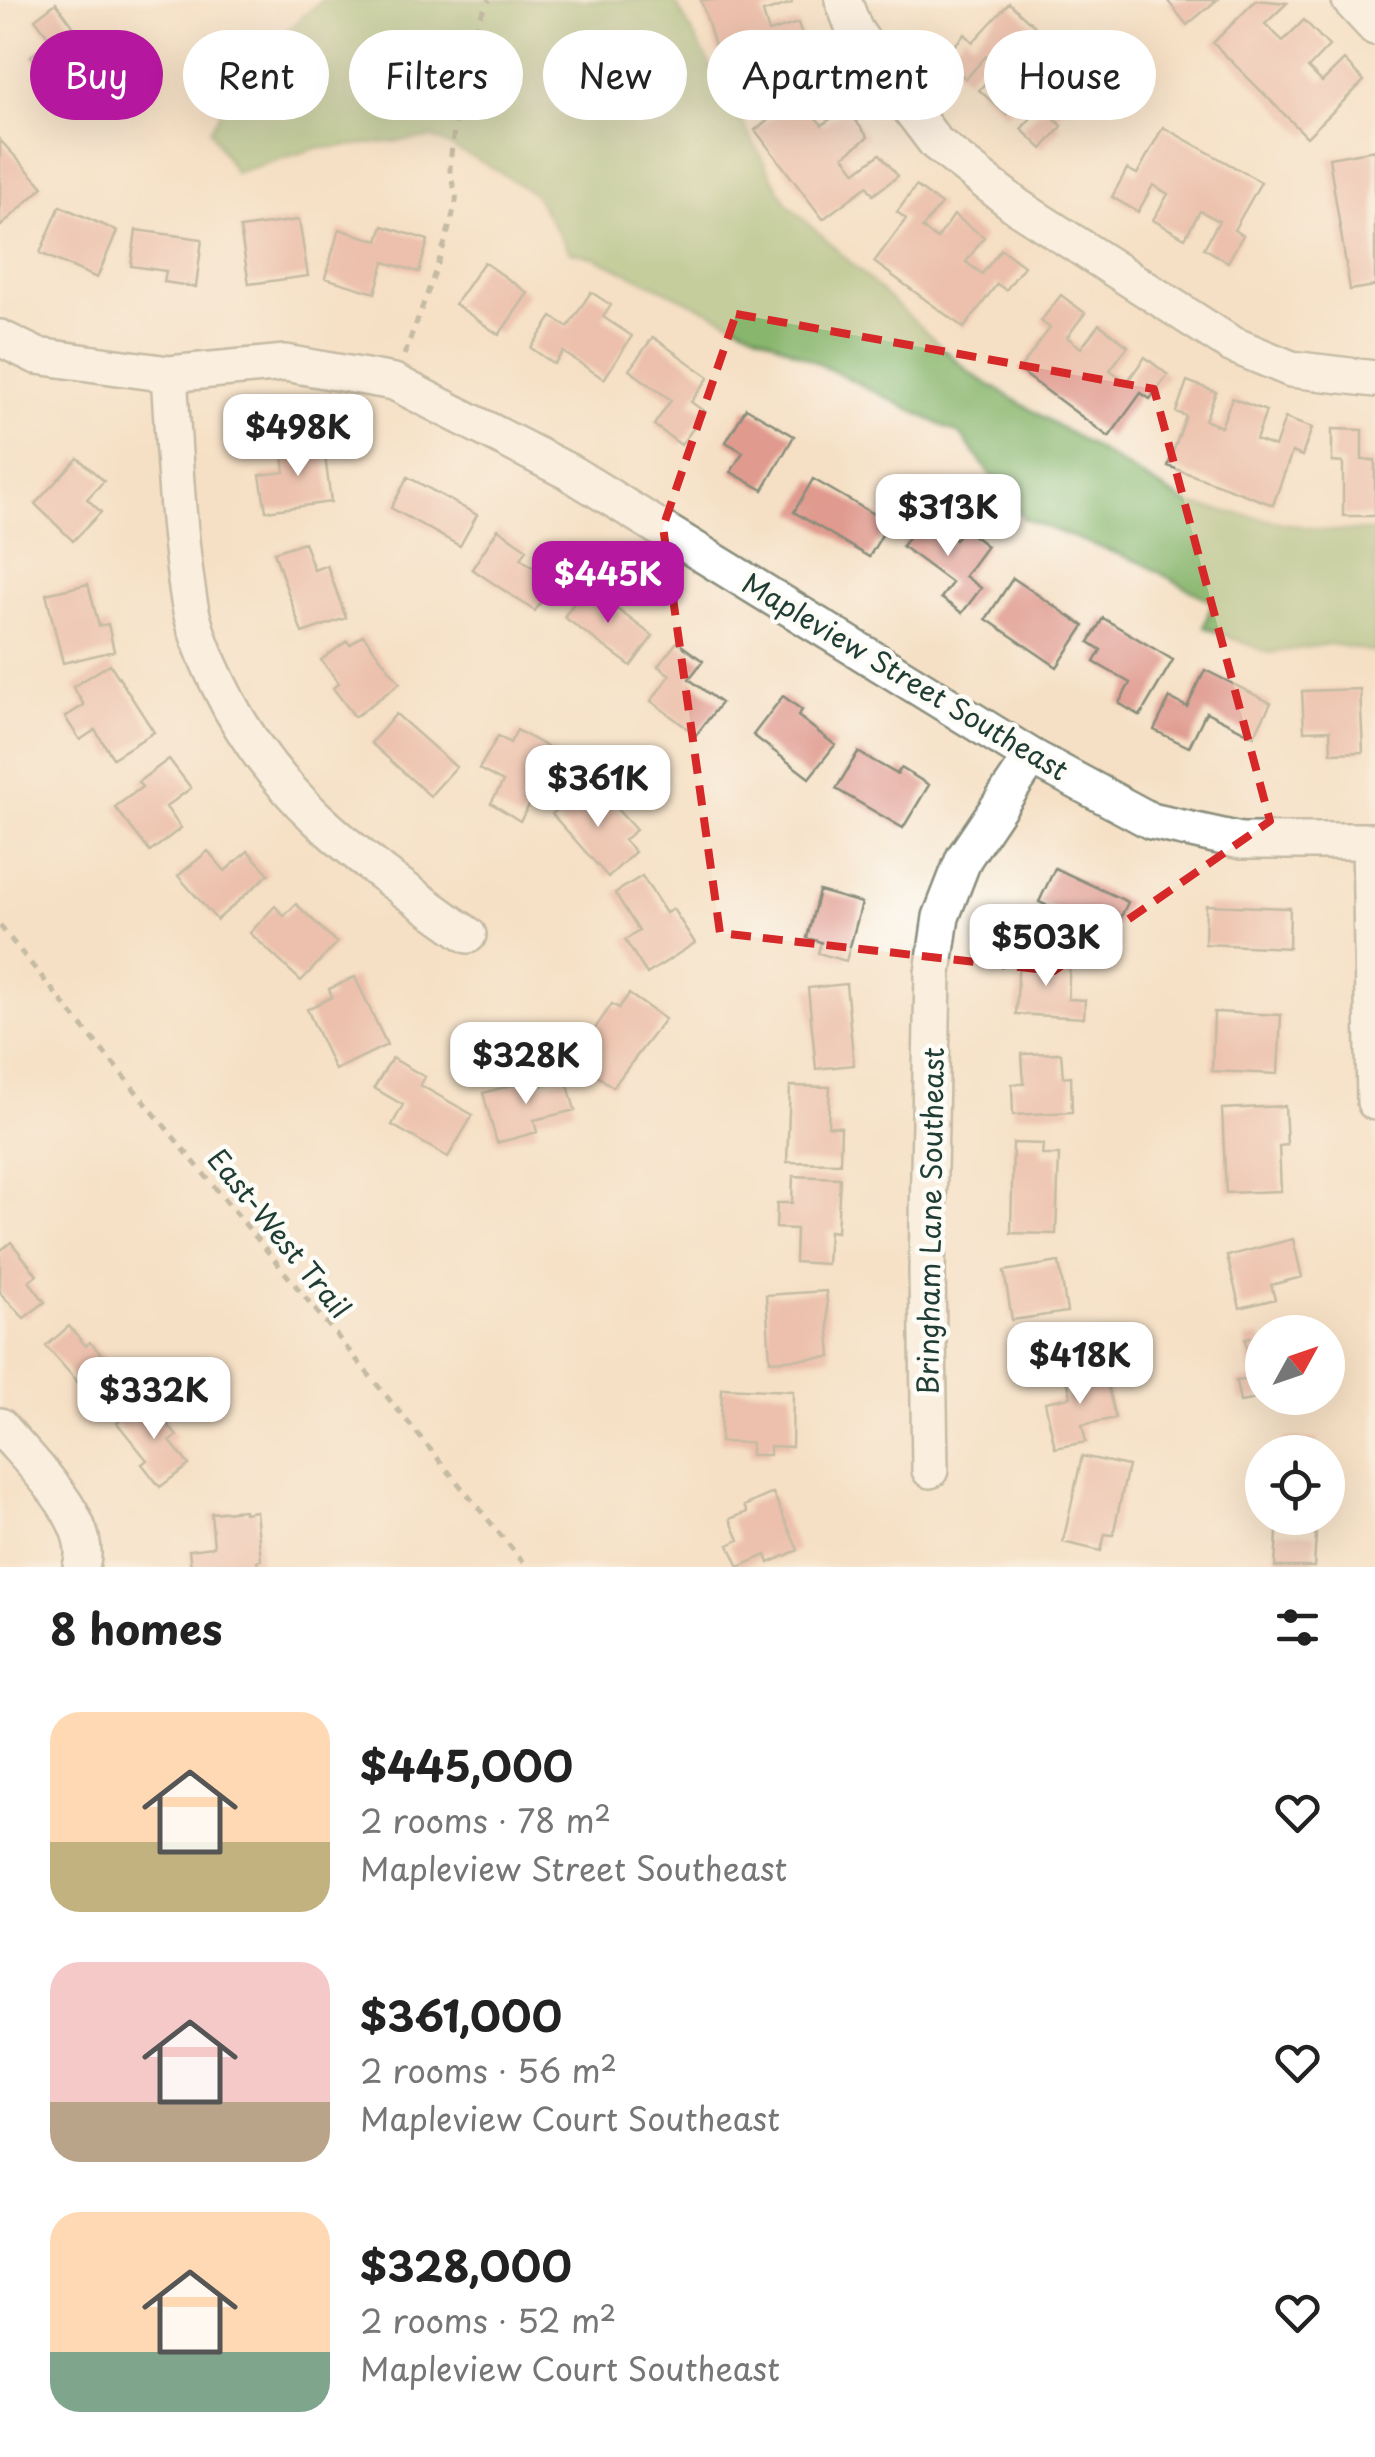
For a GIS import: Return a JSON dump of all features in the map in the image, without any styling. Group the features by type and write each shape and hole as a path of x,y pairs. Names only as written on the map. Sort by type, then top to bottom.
{"street":[{"path":"843,0 854,28 936,143 1018,207 1231,344 1291,369 1375,379"},
{"path":"1350,0 1375,27"},
{"name":"Mapleview Street Southeast","path":"0,338 37,356 169,374 285,363 394,382 569,472 1032,757 1151,821 1241,841 1372,842"},
{"path":"169,374 189,604 210,666 240,728 280,783 320,824 468,935"},
{"name":"Bringham Lane Southeast","path":"930,1470 927,1270 933,972 942,917 964,858 1032,757"},
{"path":"1372,842 1375,1102"},
{"path":"0,1426 71,1512 81,1538 81,1567"}],"path":[{"path":"394,382 440,259 457,195 450,174 466,58 484,6 490,0"},
{"name":"East-West Trail","path":"0,926 527,1567"}],"highlighted area":[{"path":"736,314 1154,389 1270,821 1054,971 720,933 663,527"}],"green space":[{"path":"322,0 674,0 707,60 707,120 740,120 787,204 970,373 1188,504 1326,531 1375,531 1375,652 1330,644 1269,653 1204,627 1212,602 1142,563 1024,519 961,435 596,258 570,252 534,194 490,166 433,138 313,149 235,173 210,130 216,120 329,120 329,30 288,30"}],"building":[{"path":"701,0 791,0 792,3 763,12 768,30 710,30"},
{"path":"1167,0 1217,0 1187,25"},
{"path":"1256,0 1287,3 1265,24 1283,41 1304,20 1329,46 1308,68 1322,82 1344,60 1364,81 1307,137 1213,43"},
{"path":"56,3 76,30 43,30 35,19"},
{"path":"1009,3 1039,30 984,30"},
{"path":"798,23 800,30 775,30"},
{"path":"984,30 984,58 966,79 964,35 973,42"},
{"path":"768,120 818,120 822,125 829,120 855,120 868,137 844,156 856,172 880,154 898,176 873,195 867,186 823,219 755,130"},
{"path":"1029,120 1055,120 1062,126 1042,149 1021,129"},
{"path":"1163,127 1261,182 1234,230 1243,235 1228,262 1204,248 1219,221 1200,211 1185,238 1153,220 1168,194 1153,185 1138,212 1112,197 1127,169 1137,174"},
{"path":"0,140 43,187 0,227"},
{"path":"1375,150 1375,286 1350,290 1329,158"},
{"path":"916,186 941,204 922,228 937,239 954,215 984,237 966,262 982,274 1001,249 1024,266 1006,290 997,284 964,328 874,262 906,219 897,212"},
{"path":"60,206 117,231 97,278 40,253"},
{"path":"299,220 308,276 249,284 240,228"},
{"path":"383,226 428,240 419,272 384,262 375,293 325,278 339,229 378,241"},
{"path":"136,230 202,239 196,287 164,282 166,271 131,266"},
{"path":"484,262 528,293 499,335 455,304"},
{"path":"591,292 611,305 603,317 632,336 604,379 563,352 554,364 531,348 552,317 568,327"},
{"path":"1061,295 1085,313 1067,337 1081,348 1099,324 1128,346 1110,370 1127,382 1145,357 1168,375 1150,399 1141,393 1109,437 1019,370 1050,328 1041,321"},
{"path":"653,337 709,377 691,402 705,412 681,445 654,425 671,400 629,370"},
{"path":"1187,381 1216,392 1205,420 1221,427 1232,398 1266,411 1256,440 1275,447 1285,418 1312,428 1302,456 1292,452 1273,505 1168,466 1186,416 1176,412"},
{"path":"746,408 794,436 763,490 731,472 743,452 726,442"},
{"path":"1332,429 1362,430 1362,460 1375,460 1375,516 1343,516 1343,463 1332,462"},
{"path":"323,441 331,502 266,511 260,475 285,472 282,447"},
{"path":"78,458 104,481 87,499 101,512 73,541 35,504"},
{"path":"408,477 477,515 460,546 391,508"},
{"path":"813,479 889,523 869,557 794,512"},
{"path":"923,517 955,540 963,528 987,546 965,576 981,588 962,613 941,598 952,583 902,546"},
{"path":"498,529 527,549 521,559 555,582 535,611 472,569"},
{"path":"304,542 314,570 327,565 346,618 302,633 274,552"},
{"path":"1013,578 1084,626 1057,667 986,619"},
{"path":"88,584 99,626 108,624 114,651 63,663 46,594"},
{"path":"586,586 653,636 631,666 564,617"},
{"path":"1103,618 1173,660 1140,716 1119,703 1130,683 1094,662 1101,650 1089,642"},
{"path":"363,635 400,683 355,717 333,688 339,683 321,660 347,641 350,645"},
{"path":"677,642 703,661 689,679 721,703 696,735 651,701 670,675 658,666"},
{"path":"110,664 154,732 113,758 95,730 80,740 65,717 84,705 73,687"},
{"path":"1205,670 1271,703 1254,736 1206,712 1189,747 1154,730 1170,698 1187,707"},
{"path":"1360,689 1363,752 1331,753 1330,730 1304,731 1302,691"},
{"path":"783,696 802,710 798,716 835,745 809,778 753,735"},
{"path":"396,714 456,767 430,796 371,743"},
{"path":"517,730 559,754 520,821 491,803 503,782 479,769 498,736 510,743"},
{"path":"858,752 897,774 901,768 929,785 903,828 836,789"},
{"path":"169,759 191,788 166,807 181,828 150,852 115,807 142,787 138,782"},
{"path":"580,790 591,802 601,792 636,830 624,840 635,852 608,877 552,814"},
{"path":"208,851 225,871 248,851 269,874 217,920 178,876"},
{"path":"1055,868 1128,902 1112,936 1039,902"},
{"path":"642,876 666,913 673,909 695,943 647,974 625,940 639,931 615,893"},
{"path":"819,891 862,903 846,961 818,953 821,942 807,938"},
{"path":"296,904 337,943 301,981 250,933 275,906 284,916"},
{"path":"1206,905 1290,908 1289,948 1205,944"},
{"path":"1019,957 1070,960 1068,999 1085,1000 1084,1018 1016,1014"},
{"path":"355,977 387,1045 335,1070 307,1009 332,997 329,989"},
{"path":"846,984 854,1065 816,1069 808,988"},
{"path":"629,994 665,1019 613,1087 574,1059 612,1004 619,1008"},
{"path":"1214,1012 1281,1015 1278,1074 1212,1071"},
{"path":"1061,1053 1063,1077 1071,1076 1072,1112 1013,1115 1012,1084 1024,1084 1022,1054"},
{"path":"392,1058 425,1077 420,1085 473,1115 448,1157 392,1125 403,1105 374,1088"},
{"path":"538,1078 540,1085 566,1078 575,1110 534,1120 537,1132 497,1143 483,1093"},
{"path":"790,1086 830,1087 828,1126 841,1127 840,1163 787,1162"},
{"path":"1285,1106 1287,1145 1279,1146 1281,1191 1226,1193 1222,1109"},
{"path":"1013,1143 1043,1144 1042,1155 1059,1155 1056,1234 1011,1233"},
{"path":"793,1176 840,1178 837,1232 829,1231 827,1264 795,1262 796,1229 776,1228 777,1203 792,1203"},
{"path":"1293,1239 1302,1277 1271,1285 1275,1299 1240,1308 1227,1256"},
{"path":"11,1242 37,1275 29,1281 45,1302 24,1318 0,1293 0,1251"},
{"path":"1059,1262 1067,1312 1012,1320 1004,1271"},
{"path":"826,1291 831,1357 770,1361 766,1295"},
{"path":"69,1326 86,1346 90,1342 123,1379 96,1403 46,1346"},
{"path":"1103,1367 1115,1418 1082,1425 1086,1442 1055,1448 1045,1402 1071,1397 1066,1375"},
{"path":"1245,1380 1245,1401 1240,1402 1236,1381"},
{"path":"722,1388 793,1391 792,1447 770,1446 770,1455 751,1455 751,1443 720,1442"},
{"path":"147,1399 177,1436 170,1441 189,1465 160,1487 142,1464 147,1460 117,1423"},
{"path":"1082,1456 1128,1466 1113,1535 1105,1534 1101,1551 1063,1542"},
{"path":"773,1493 798,1550 769,1563 766,1555 739,1567 729,1545 739,1540 730,1519 747,1512 744,1506"},
{"path":"256,1511 261,1560 257,1561 258,1567 191,1567 189,1550 214,1547 211,1513"},
{"path":"1277,1535 1316,1535 1314,1567 1275,1567"}]}
